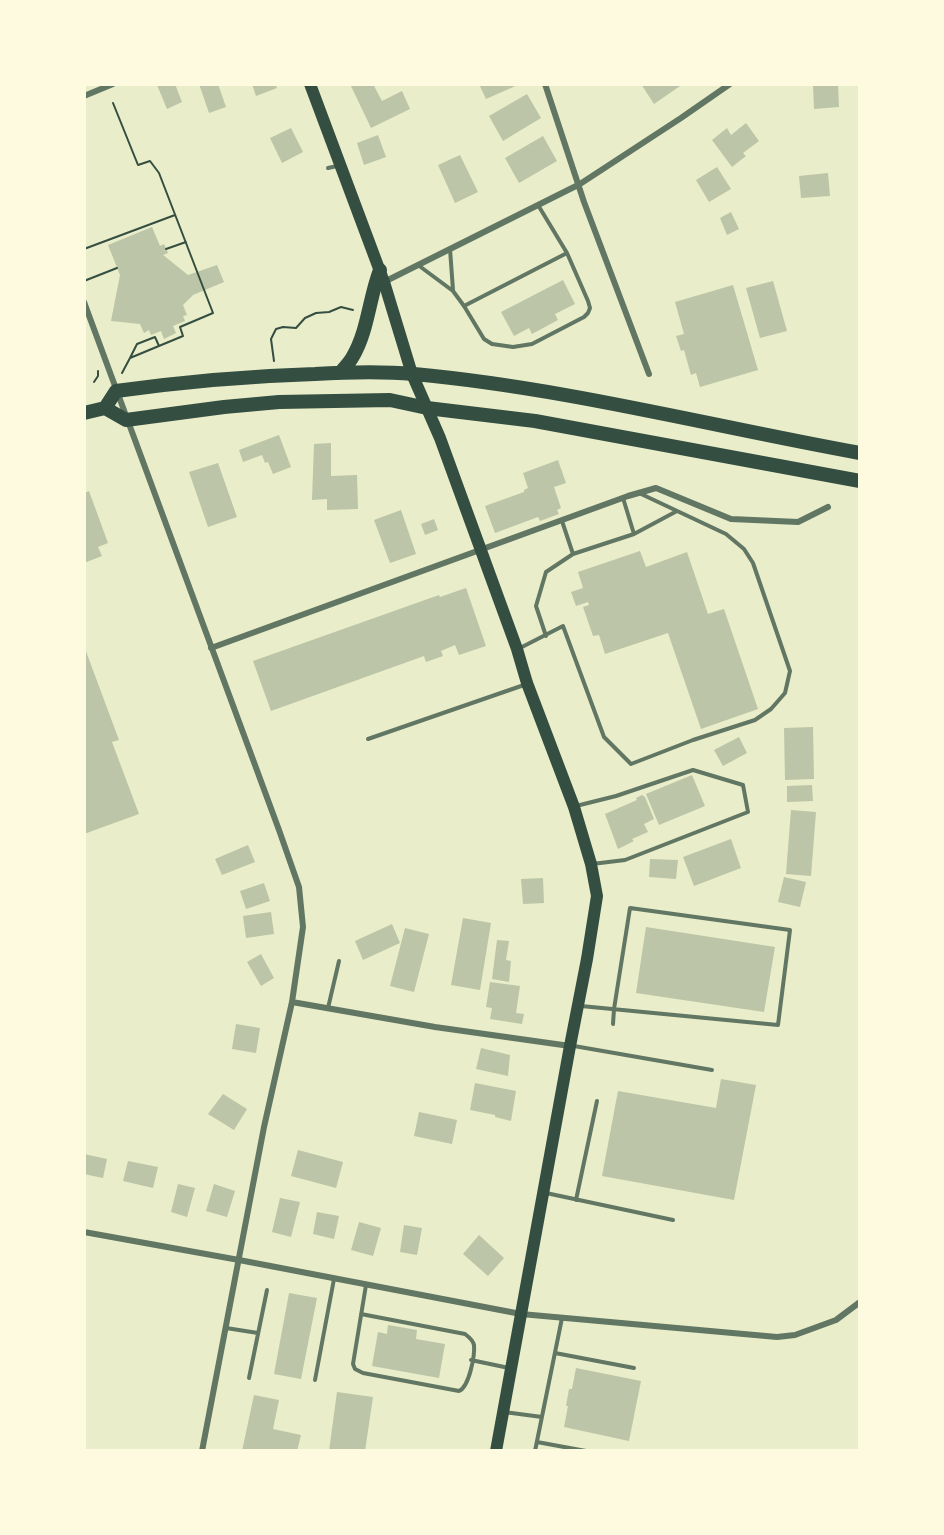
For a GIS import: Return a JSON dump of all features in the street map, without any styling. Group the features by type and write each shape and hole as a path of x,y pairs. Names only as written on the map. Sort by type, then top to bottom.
{"highway":[{"path":"340,373 353,357 363,331 372,290 382,276"},
{"path":"105,408 116,391 184,382 340,373 412,374 568,394 860,453"},
{"path":"84,413 105,408 126,420 279,402 390,400 427,408 535,421 860,481"}],"main road":[{"path":"310,84 334,166 382,276 412,374 440,438 517,649 527,683 574,807 591,864 597,896 496,1451"}],"street":[{"path":"84,96 113,84"},
{"path":"545,84 580,184 584,202 649,374"},
{"path":"382,276 418,265 580,184 730,84"},
{"path":"84,302 299,887 303,927 292,1002 264,1127 202,1451"},
{"path":"211,648 656,488 731,519 798,522 828,507"},
{"path":"292,1002 435,1027 570,1046"},
{"path":"84,1232 521,1314 562,1318 777,1337 795,1335 836,1320 860,1302"}],"lane":[{"path":"418,265 453,291 484,339 492,344 523,347 532,344 584,317 590,308 567,253 538,205"},
{"path":"450,249 453,291"},
{"path":"464,306 567,253"},
{"path":"517,649 563,626 604,737 631,764 693,740 755,720 771,709 785,693 790,671 753,563 744,549 726,534 713,530 678,510 639,493"},
{"path":"623,498 634,534"},
{"path":"546,636 536,606 546,572 573,554 634,534 678,510"},
{"path":"562,521 573,554"},
{"path":"368,739 507,692 527,683"},
{"path":"574,807 616,796 693,770 743,785 748,812 625,860 591,864"},
{"path":"578,1005 614,1009 778,1026 790,930 630,908 614,1009 613,1024"},
{"path":"328,1009 339,961"},
{"path":"570,1046 712,1070"},
{"path":"576,1200 597,1101"},
{"path":"543,1193 673,1220"},
{"path":"315,1380 334,1278"},
{"path":"361,1314 465,1334 471,1338 474,1344 468,1383 464,1389 459,1391 363,1373 355,1369 353,1364 361,1314 366,1284"},
{"path":"249,1378 267,1290"},
{"path":"536,1451 562,1318"},
{"path":"226,1328 258,1333"},
{"path":"555,1353 634,1368"},
{"path":"471,1360 511,1368"},
{"path":"504,1412 542,1417"},
{"path":"537,1442 586,1451"}],"path":[{"path":"114,103 138,165 150,161 159,173 213,313 180,327 183,336 130,358"},
{"path":"84,249 175,215"},
{"path":"166,249 186,242"},
{"path":"84,281 117,268"},
{"path":"274,361 271,339 276,329 296,328 305,318 316,313 329,312 341,307 353,310"},
{"path":"121,375 137,344 155,337 159,346"},
{"path":"94,382 98,376 97,369"}],"building":[{"path":"175,84 182,102 167,109 157,85"},
{"path":"199,84 218,84 226,107 209,113"},
{"path":"252,84 275,84 277,88 256,96"},
{"path":"350,84 373,84 382,101 402,91 410,109 371,128"},
{"path":"479,84 520,84 486,99"},
{"path":"641,84 683,84 654,104"},
{"path":"813,84 838,84 839,107 814,109"},
{"path":"527,94 541,118 503,141 489,116"},
{"path":"746,123 759,141 743,153 746,156 732,167 712,140 727,128 731,135"},
{"path":"291,128 303,152 282,163 270,138"},
{"path":"378,135 386,157 364,165 357,143"},
{"path":"543,136 557,161 519,183 505,158"},
{"path":"460,155 478,192 455,203 438,165"},
{"path":"717,167 731,189 709,202 696,180"},
{"path":"828,173 830,196 801,198 799,176"},
{"path":"731,212 739,229 727,235 720,218"},
{"path":"152,227 160,246 164,244 168,253 163,255 188,275 217,265 224,282 193,295 183,305 187,315 183,316 185,321 173,326 176,333 164,339 161,331 151,335 149,330 144,333 140,324 111,321 120,275 108,245"},
{"path":"563,280 575,304 555,314 558,320 532,334 529,328 514,336 501,312"},
{"path":"773,281 787,331 760,338 746,288"},
{"path":"733,285 758,370 700,387 696,373 691,375 684,350 681,351 676,336 684,334 675,302"},
{"path":"279,435 291,467 273,474 262,455 243,462 239,450"},
{"path":"331,443 331,476 357,475 358,509 327,510 327,499 312,500 314,444"},
{"path":"558,460 566,483 554,487 561,508 557,510 559,514 540,521 538,517 495,533 485,506 524,492 528,488 523,473"},
{"path":"218,463 237,517 208,527 189,472"},
{"path":"89,491 108,543 98,547 102,556 84,563 84,493"},
{"path":"401,510 416,554 390,563 374,520"},
{"path":"434,519 438,530 425,535 421,524"},
{"path":"640,551 646,567 687,552 708,614 724,609 758,709 701,729 668,633 605,654 599,635 593,636 583,607 589,605 588,602 576,606 571,592 583,588 578,572"},
{"path":"466,588 486,646 459,655 455,645 441,651 443,656 426,662 424,656 271,711 253,661 439,595 440,597"},
{"path":"84,646 119,740 112,742 139,814 84,834"},
{"path":"813,727 814,779 785,780 784,728"},
{"path":"739,737 747,753 723,766 714,750"},
{"path":"692,775 705,806 659,825 646,794"},
{"path":"812,785 813,801 787,802 787,786"},
{"path":"642,795 654,819 644,824 648,832 618,849 605,814 637,800 636,798"},
{"path":"791,810 816,812 811,876 786,874"},
{"path":"731,839 741,868 694,886 683,857"},
{"path":"248,845 255,862 222,875 215,859"},
{"path":"650,859 678,860 676,879 649,877"},
{"path":"784,877 806,882 800,907 778,902"},
{"path":"543,878 544,903 523,904 521,879"},
{"path":"264,883 270,901 246,909 240,891"},
{"path":"271,912 274,934 246,938 243,916"},
{"path":"463,918 491,923 480,990 451,985"},
{"path":"392,924 400,943 363,960 355,941"},
{"path":"646,927 775,947 764,1012 636,993"},
{"path":"405,928 429,934 414,992 390,986"},
{"path":"497,940 509,941 506,960 511,961 509,982 492,979"},
{"path":"261,954 274,978 261,986 247,962"},
{"path":"490,982 520,986 516,1013 524,1014 522,1024 490,1019 492,1008 486,1007"},
{"path":"236,1024 260,1028 256,1053 232,1049"},
{"path":"481,1048 510,1055 508,1076 476,1069"},
{"path":"721,1079 756,1085 734,1200 602,1176 618,1091 716,1108"},
{"path":"475,1083 516,1091 511,1121 470,1110"},
{"path":"223,1094 247,1109 234,1130 208,1114"},
{"path":"419,1112 457,1120 452,1144 414,1136"},
{"path":"298,1150 343,1162 336,1188 291,1176"},
{"path":"84,1154 107,1159 103,1178 84,1174"},
{"path":"128,1161 158,1167 153,1188 123,1181"},
{"path":"178,1184 195,1188 187,1217 171,1212"},
{"path":"214,1184 235,1191 227,1217 206,1211"},
{"path":"280,1198 300,1202 291,1237 272,1232"},
{"path":"317,1212 339,1216 334,1239 313,1234"},
{"path":"359,1222 381,1228 373,1256 351,1250"},
{"path":"404,1225 422,1228 417,1255 400,1252"},
{"path":"479,1235 504,1258 488,1276 463,1254"},
{"path":"289,1293 317,1298 301,1379 274,1374"},
{"path":"388,1325 417,1330 416,1339 445,1344 439,1378 372,1366 378,1332 387,1334"},
{"path":"576,1368 641,1381 629,1441 564,1427 569,1389 572,1389"},
{"path":"337,1392 373,1397 365,1451 329,1451"},
{"path":"254,1395 279,1400 273,1429 301,1435 297,1451 242,1451"}]}
